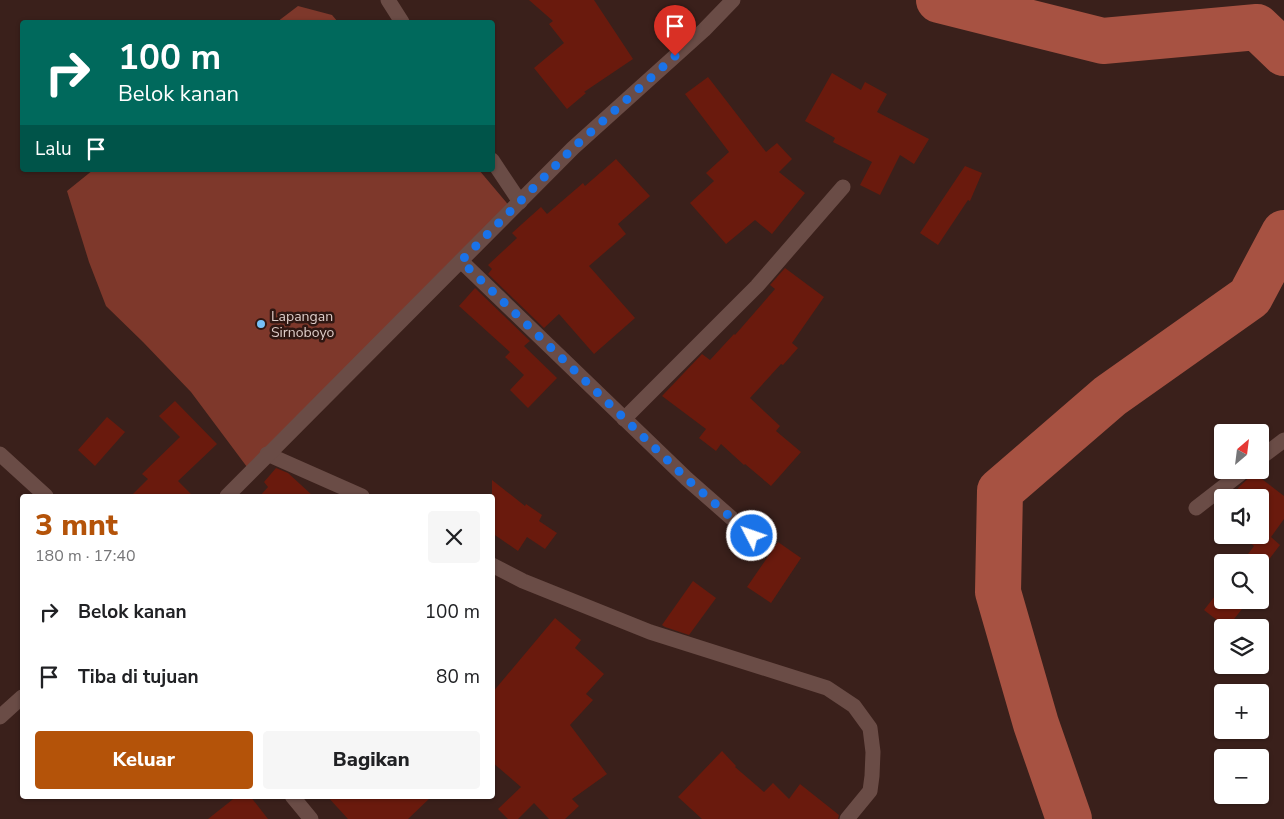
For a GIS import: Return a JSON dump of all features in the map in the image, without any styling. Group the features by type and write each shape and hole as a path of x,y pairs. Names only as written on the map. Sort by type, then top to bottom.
{"street":[{"path":"388,0 401,20"},
{"path":"229,494 573,148 704,30 733,0"},
{"path":"495,164 520,202"},
{"path":"624,418 757,286 843,187"},
{"path":"461,261 687,479 752,536"},
{"path":"1269,451 1284,440"},
{"path":"0,454 44,494"},
{"path":"267,454 357,494"},
{"path":"1196,508 1233,479"},
{"path":"495,567 523,581 650,632 827,688 854,706 870,728 873,752 872,776 870,791 847,819"},
{"path":"0,717 20,699"},
{"path":"294,799 311,819"}],"shaded area":[{"path":"298,6 332,15 336,20 280,20"},
{"name":"Lapangan Sirnoboyo","path":"91,172 481,172 512,209 250,471 191,392 106,306 89,262 67,191"}],"building":[{"path":"529,0 594,0 633,59 584,92 586,93 567,109 534,68 564,43 549,24 553,21"},
{"path":"832,73 861,90 865,82 887,94 877,112 929,139 914,164 900,155 880,195 860,185 872,162 833,142 835,138 805,121"},
{"path":"708,77 766,152 777,143 792,159 779,172 805,193 772,234 755,220 726,244 690,203 714,181 706,173 729,152 685,94"},
{"path":"616,159 650,196 618,224 626,234 589,266 635,318 594,354 559,314 544,328 488,274 492,269 488,265 517,238 512,233 541,207 547,214 583,183 585,186"},
{"path":"965,166 982,173 970,201 968,200 938,245 920,233"},
{"path":"785,268 824,297 792,343 798,348 750,398 780,426 776,431 801,452 771,486 721,444 716,451 699,438 706,429 662,396 702,354 710,360 735,335 775,289 770,285"},
{"path":"475,288 530,341 524,346 557,378 528,408 510,390 524,375 505,357 510,352 459,306"},
{"path":"175,401 217,444 178,481 191,494 133,494 148,479 142,474 180,437 159,416"},
{"path":"107,417 125,432 95,466 78,450"},
{"path":"276,468 288,473 311,494 262,494 268,487 264,482"},
{"path":"1248,479 1262,479 1284,496 1284,519 1271,537 1280,545 1269,559 1269,554 1248,554 1254,546 1251,544 1269,544 1269,489 1238,489"},
{"path":"492,480 525,506 526,504 542,515 539,521 557,533 545,549 527,537 518,551 495,535 495,494 492,494"},
{"path":"778,542 801,558 771,603 747,587"},
{"path":"693,581 716,598 689,635 662,625"},
{"path":"1214,597 1214,609 1242,609 1234,619 1216,619 1204,610"},
{"path":"555,618 581,640 575,648 604,674 586,694 593,700 570,725 607,774 572,799 579,806 565,819 549,819 534,803 518,819 508,819 498,809 521,787 495,765 495,689"},
{"path":"722,751 735,767 764,792 773,783 789,799 800,784 839,815 838,819 702,819 678,797"},
{"path":"233,799 252,799 268,819 208,819"},
{"path":"330,799 429,799 408,819 348,819"}],"waterway":[{"path":"939,0 1103,41 1257,27 1284,53"},
{"path":"1069,819 1036,724 998,592 1000,491 1110,396 1250,297 1284,233"}],"place":[{"name":"Lapangan Sirnoboyo","path":"261,324"}],"route":[{"path":"675,56 573,148 461,261 687,479 752,536"}]}
